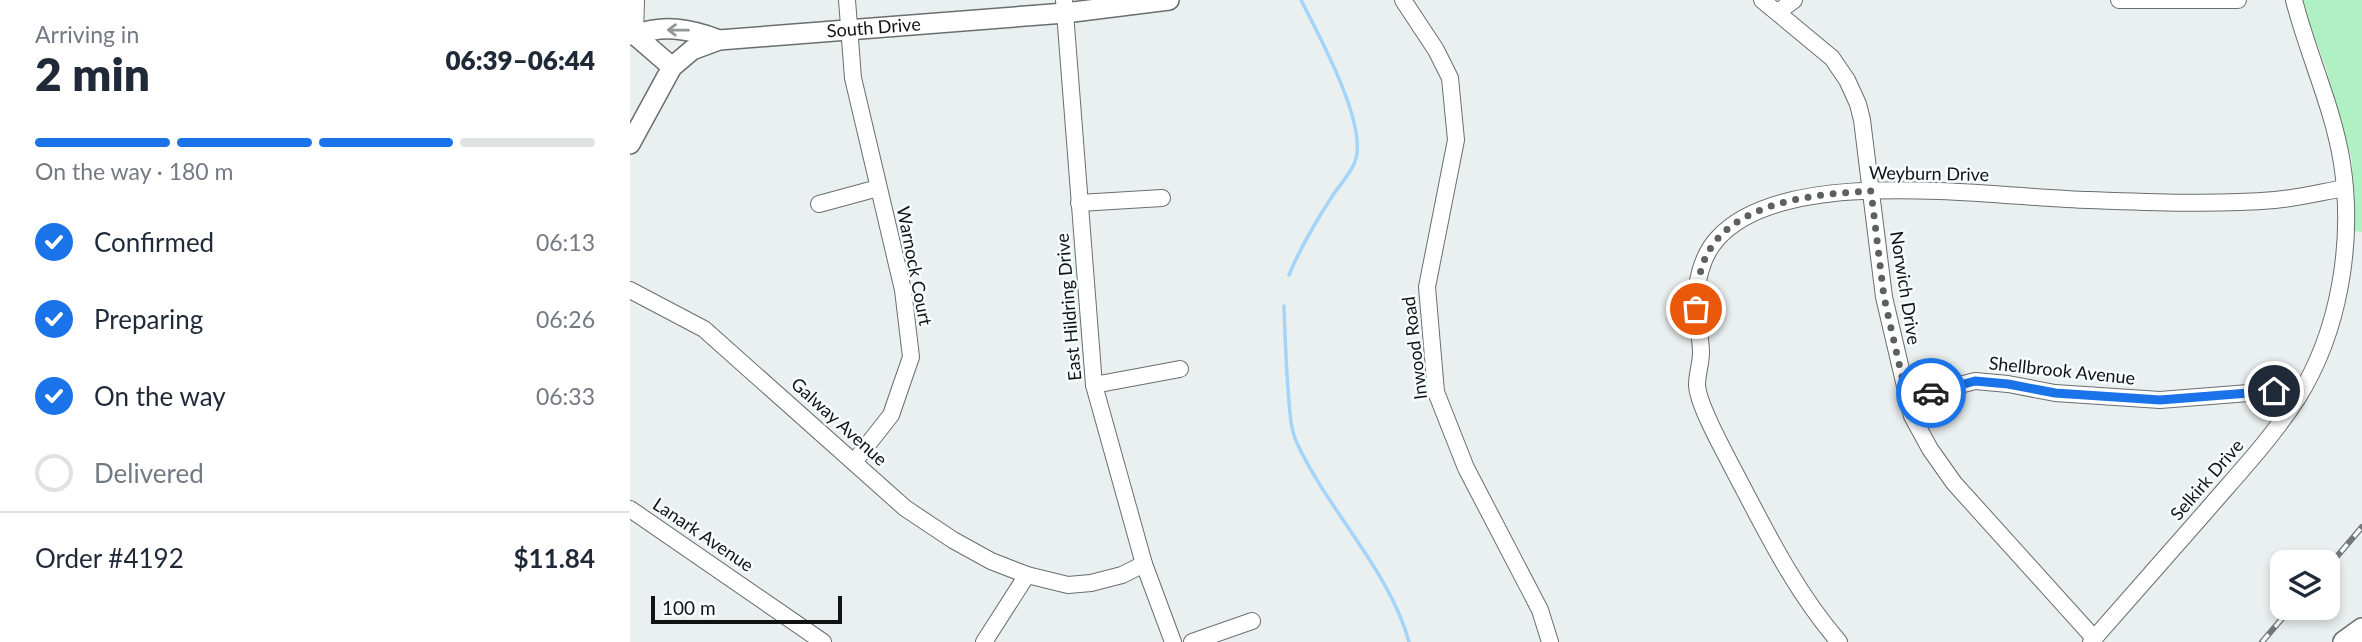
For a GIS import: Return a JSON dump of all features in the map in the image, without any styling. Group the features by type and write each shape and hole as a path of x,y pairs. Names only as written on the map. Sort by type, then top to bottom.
{"main road":[{"path":"2344,642 2362,629"}],"street":[{"path":"633,35 636,0"},
{"name":"Warnock Court","path":"847,0 853,78 903,290 911,358 891,415 854,462"},
{"name":"South Drive","path":"630,144 672,67 692,50 719,40 848,30 1065,6 1169,0"},
{"name":"Inwood Road","path":"1403,0 1436,50 1450,78 1456,140 1427,287 1436,393 1466,468 1539,610 1550,642"},
{"name":"Norwich Drive","path":"1762,0 1832,58 1847,80 1858,104 1884,297 1912,416 1930,449 1954,483 2093,640"},
{"path":"1778,12 1794,0"},
{"path":"2119,0 2238,0"},
{"name":"Selkirk Drive","path":"2093,640 2266,442 2298,397 2320,351 2335,306 2344,262 2345,188 2336,131 2307,48 2294,0"},
{"name":"East Hildring Drive","path":"1065,6 1094,385 1144,564 1173,642"},
{"path":"633,35 650,30 693,30 719,40"},
{"path":"633,35 672,67"},
{"name":"Warnock Court","path":"819,204 878,188"},
{"name":"Weyburn Drive","path":"1839,642 1820,620 1784,566 1712,429 1697,387 1701,353 1696,309 1697,285 1704,261 1716,240 1731,225 1757,211 1808,197 1871,191 1931,190 2087,200 2248,202 2278,200 2345,188"},
{"path":"1079,203 1162,198"},
{"name":"Galway Avenue","path":"630,290 704,329 905,508 991,561 1027,575 1068,585 1091,583 1122,575 1144,564"},
{"path":"1094,385 1180,369"},
{"name":"Shellbrook Avenue","path":"1907,399 1975,381 2055,393 2160,400 2274,391 2298,397"},
{"name":"Lanark Avenue","path":"630,509 823,642"},
{"path":"984,642 1027,575"},
{"path":"1192,642 1252,621"}],"green space":[{"path":"2301,0 2362,0 2362,232 2354,231 2352,161 2326,68"}],"waterway":[{"path":"1289,275 1315,224 1352,168 1357,148 1355,128 1340,82 1301,0"},
{"path":"1284,306 1286,365 1295,438 1310,468 1388,591 1409,642"}],"railway":[{"path":"2340,553 2362,527"},
{"path":"2262,642 2281,620"}],"way so far":[{"path":"1696,309 1697,285 1704,261 1716,240 1731,225 1757,211 1808,197 1871,191 1884,297 1907,399 1931,393"}],"route":[{"path":"1931,393 1975,381 2055,393 2160,400 2274,391"}]}
